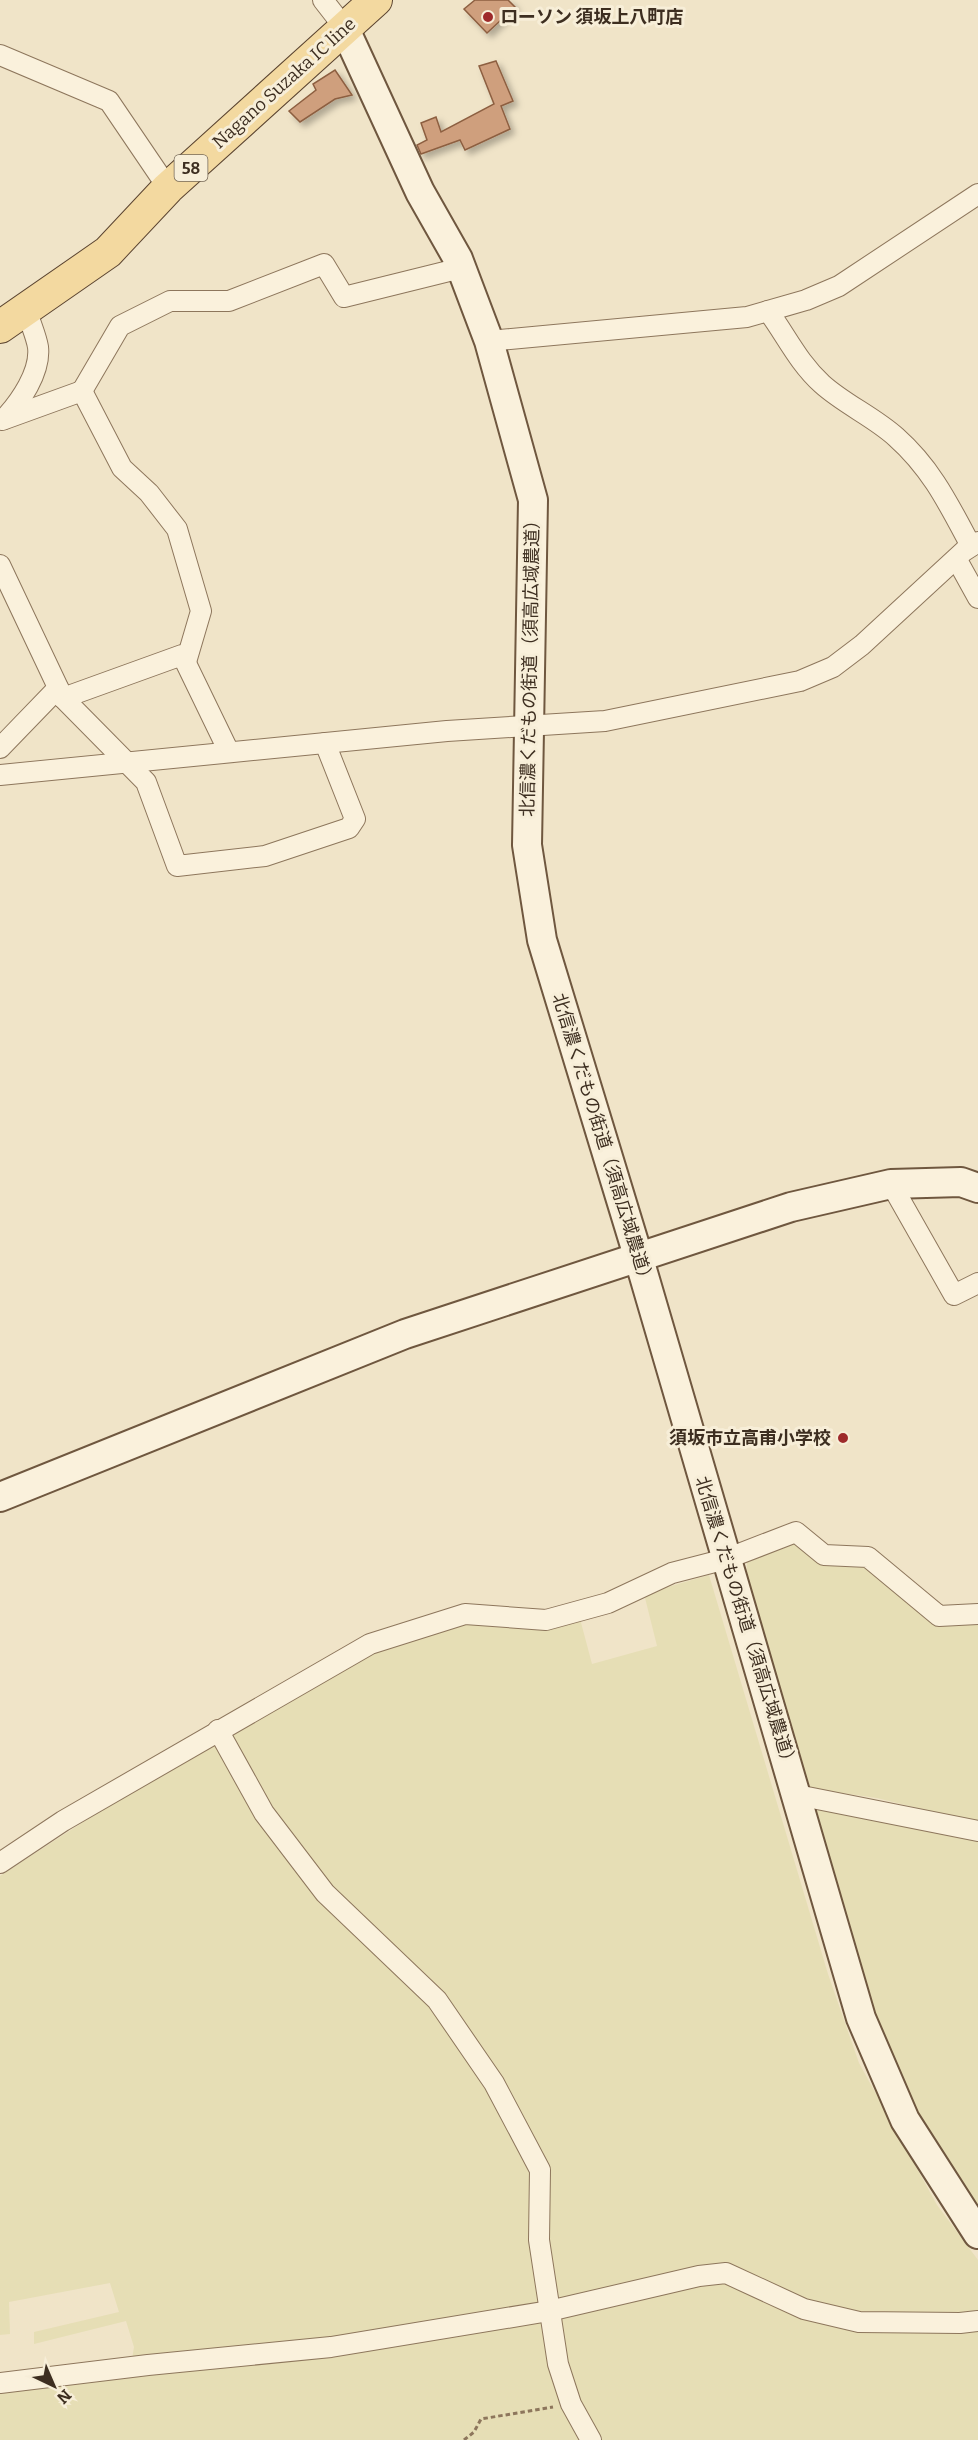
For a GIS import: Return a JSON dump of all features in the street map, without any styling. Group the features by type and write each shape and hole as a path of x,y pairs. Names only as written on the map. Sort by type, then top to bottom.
{"main road":[{"name":"Nagano Suzaka IC line","path":"0,327 27,311 108,252 168,189 376,0"}],"street":[{"path":"323,0 344,27"},
{"name":"北信濃くだもの街道（須高広域農道）","path":"344,27 420,192 461,268 489,341 533,500 527,845 542,940 639,1259 861,2018 905,2120 978,2234"},
{"path":"0,56 109,101 168,189"},
{"path":"489,341 747,317 768,311 839,286 978,194"},
{"path":"1,422 82,391 120,326 170,301 229,301 324,264 344,297 461,268"},
{"path":"1,422 16,406 31,382 38,349 27,311"},
{"path":"0,775 447,731 530,728 604,721 800,681 833,667 862,645 974,544 930,471 896,436 823,386 795,357 783,332 768,311"},
{"path":"82,391 122,468 149,493 177,529 201,610 186,662"},
{"path":"957,560 978,598"},
{"path":"0,565 61,693 146,782 177,866 265,856 349,828 355,819 325,743"},
{"path":"0,748 61,693 182,655 229,752"},
{"path":"0,1497 405,1334 639,1259 791,1207 891,1184 962,1182 978,1188"},
{"path":"891,1184 954,1295 978,1283"},
{"path":"0,1863 63,1821 370,1644 465,1614 546,1620 608,1603 672,1573 726,1559 796,1532 824,1555 868,1557 939,1616 978,1614"},
{"path":"218,1731 264,1813 326,1893 437,2000 494,2084 540,2170 540,2240 558,2364 571,2404 591,2440"},
{"path":"797,1795 978,1831"},
{"path":"0,2383 137,2366 331,2347 549,2311 699,2276 726,2272 804,2309 859,2322 960,2324 978,2321"}],"path":[{"path":"464,2440 474,2432 481,2419 571,2404"}],"shaded area":[{"path":"790,1543 861,1563 931,1619 978,1619 978,1823 877,1798 807,1788 746,1584 747,1562"},
{"path":"709,1575 828,1974 859,2063 937,2205 978,2260 978,2440 0,2440 0,2391 132,2360 134,2347 126,2321 34,2344 34,2332 119,2312 110,2283 9,2302 10,2334 0,2335 0,1876 128,1793 291,1695 377,1652 474,1619 579,1615 592,1664 657,1646 644,1594"},
{"path":"815,1807 978,1840 978,2211 917,2112 877,2019"}],"building":[{"name":"ローソン 須坂上八町店","path":"475,0 508,0 515,7 487,33 464,9"},
{"path":"496,61 513,101 501,106 510,129 465,150 460,140 421,154 417,145 427,140 421,123 436,117 441,132 494,104 479,66"},
{"path":"335,70 352,95 335,99 300,122 289,111 316,90 313,84"}],"place":[{"name":"ローソン 須坂上八町店","path":"488,17"},
{"name":"須坂市立高甫小学校","path":"843,1438"}]}
